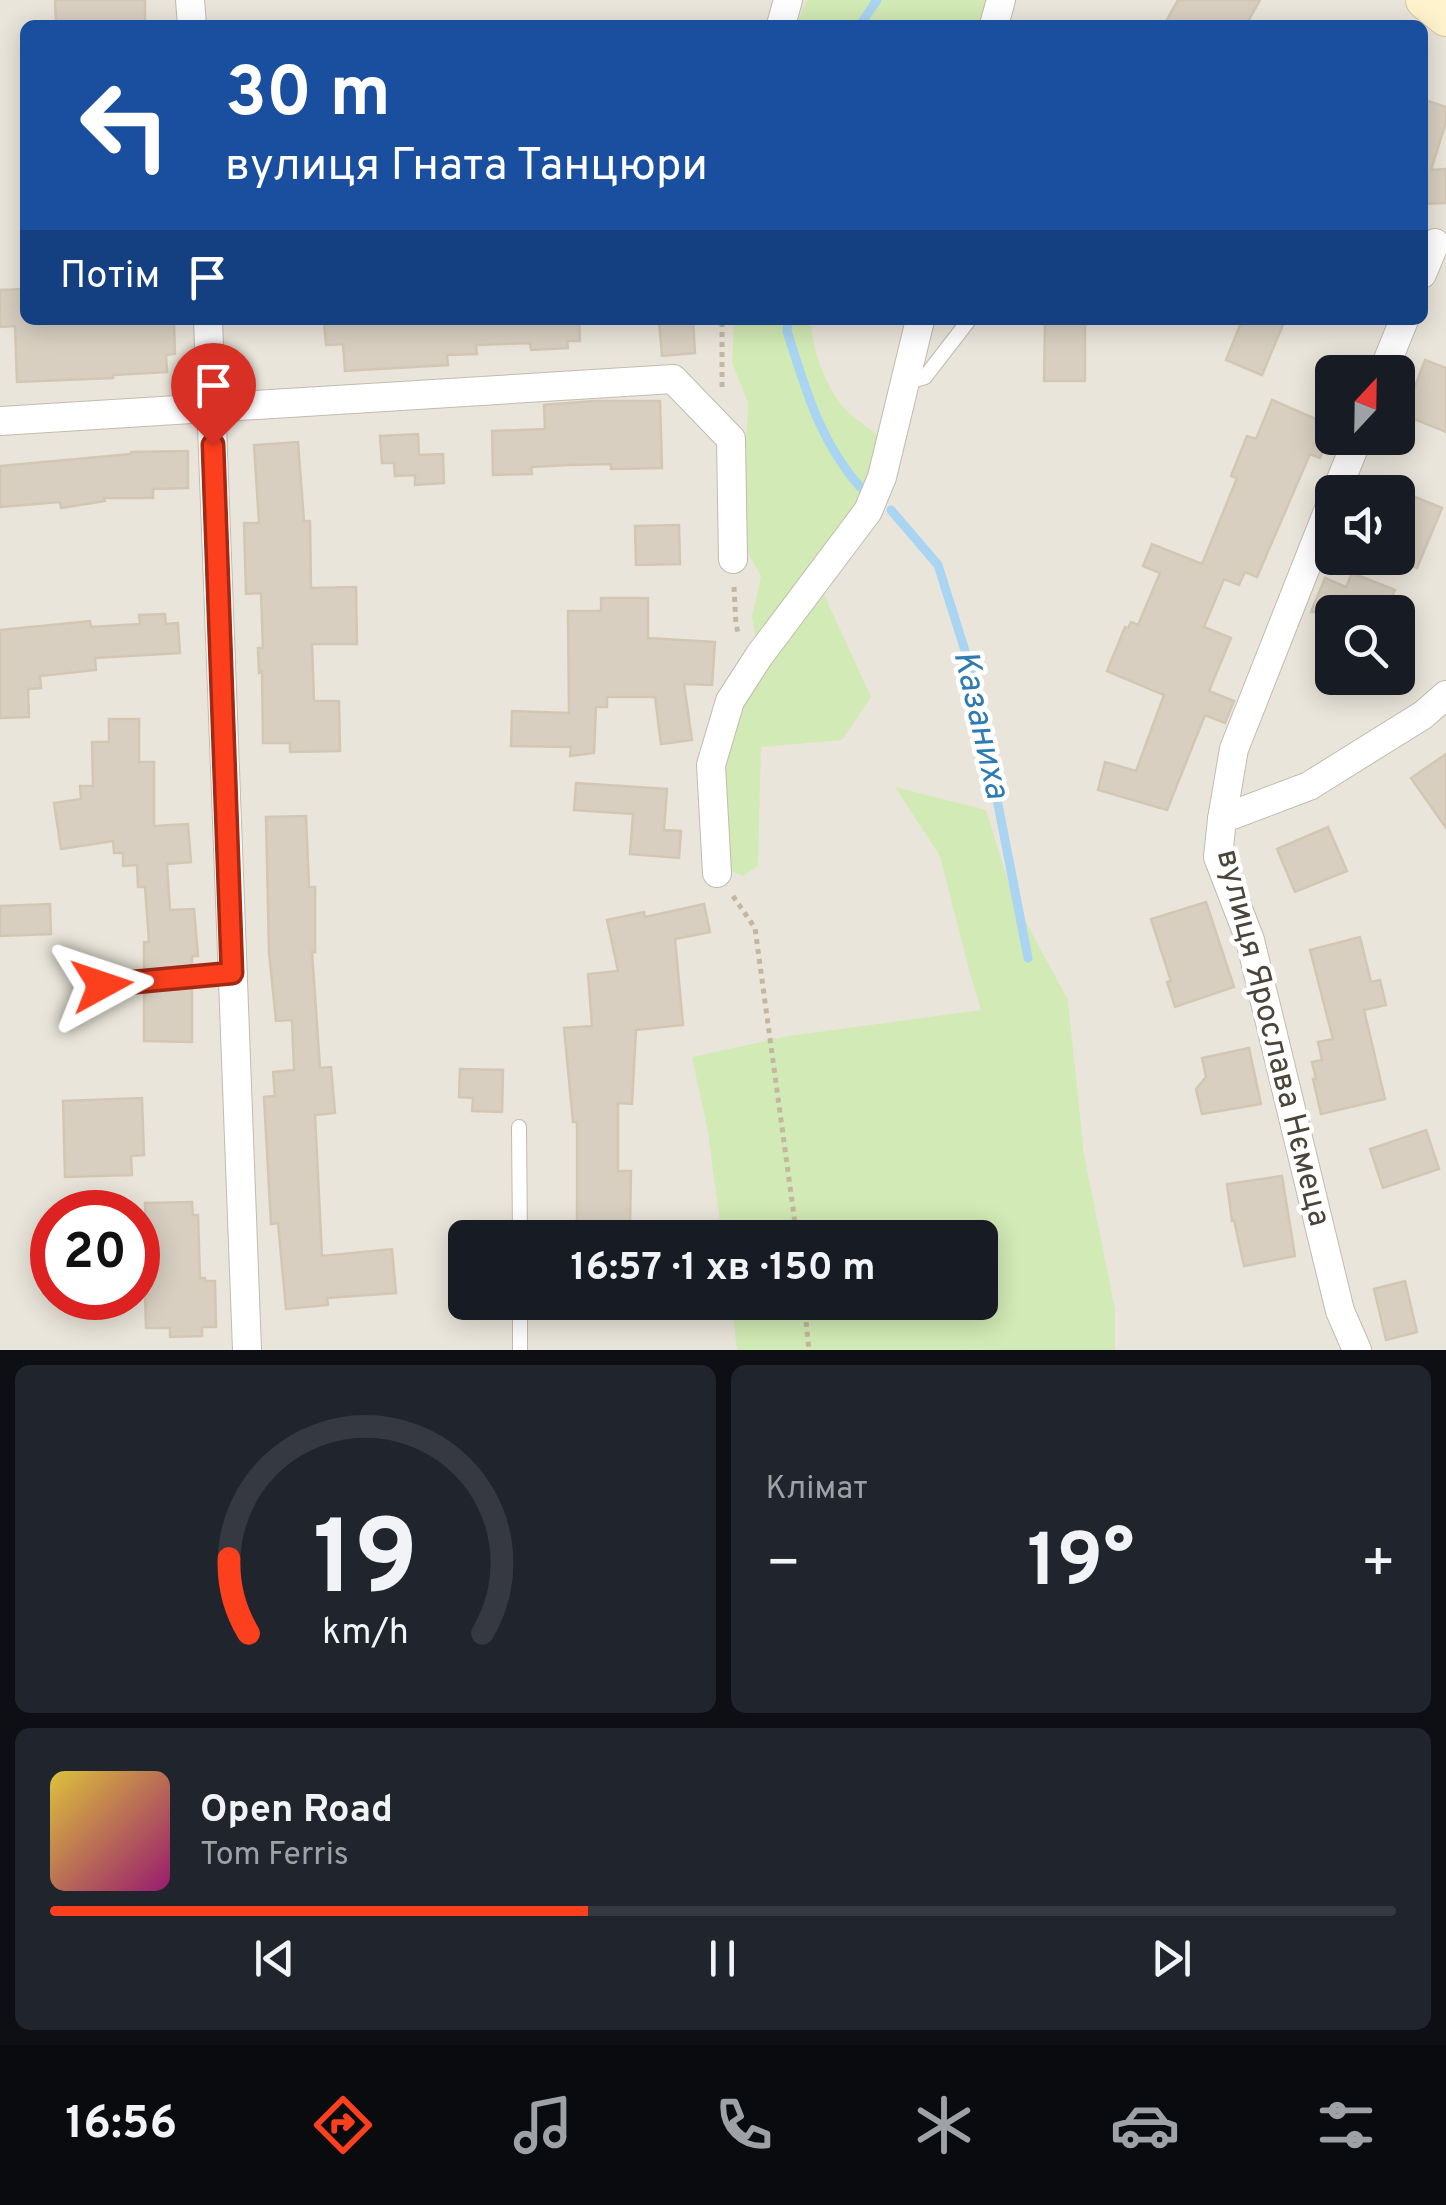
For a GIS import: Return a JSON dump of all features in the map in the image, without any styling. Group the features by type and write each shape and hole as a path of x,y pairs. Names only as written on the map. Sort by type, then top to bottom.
{"street":[{"path":"1425,0 1446,17"},
{"path":"208,325 247,1350"},
{"path":"717,873 711,765 730,700 868,511 882,477 919,325"},
{"path":"1391,355 1402,325"},
{"path":"0,421 673,380 732,439 734,559"},
{"name":"вулиця Ярослава Нємеца","path":"1315,544 1234,749 1218,857 1250,940 1340,1311 1356,1350"},
{"path":"1222,819 1309,786 1423,715 1446,694"}],"lane":[{"path":"905,383 925,376 965,325"},
{"path":"102,985 232,973"},
{"path":"519,1127 520,1220"},
{"path":"520,1320 520,1350"}],"path":[{"path":"714,422 722,397 722,325"},
{"path":"734,559 736,626 750,670"},
{"path":"717,873 755,928 795,1220"},
{"path":"806,1320 809,1350"}],"shaded area":[{"path":"0,0 1446,0 1446,1350 0,1350"}],"green space":[{"path":"807,0 989,0 983,20 798,20"},
{"path":"734,325 811,325 816,353 834,394 848,412 877,435 856,515 817,579 871,697 842,740 761,747 758,865 744,876 722,868 711,765 759,656 752,617 761,576 741,541 748,402 732,363"},
{"path":"895,787 986,810 1014,900 1068,1000 1084,1155 1115,1309 1115,1350 737,1350 733,1320 998,1320 998,1220 720,1220 708,1132 692,1057 789,1036 981,1010 940,856"}],"building":[{"path":"55,0 145,0 145,20 56,20"},
{"path":"1178,0 1260,0 1249,20 1167,20"},
{"path":"1428,101 1446,107 1446,122 1431,170 1446,169 1446,203 1428,204"},
{"path":"20,289 20,325 174,325 175,354 166,355 167,372 17,382 15,326 0,327 0,290"},
{"path":"324,325 579,325 580,341 567,341 568,348 531,350 530,343 476,345 477,354 447,355 448,365 345,371 343,344 326,345"},
{"path":"659,325 693,325 695,353 662,356"},
{"path":"1045,325 1085,325 1085,381 1044,381"},
{"path":"1240,325 1283,325 1262,375 1226,360"},
{"path":"1425,360 1446,368 1446,432 1415,419 1415,386"},
{"path":"1272,400 1315,419 1315,455 1321,455 1320,458 1310,454 1257,577 1245,572 1239,585 1224,579 1204,627 1231,638 1209,691 1234,701 1225,723 1205,715 1167,810 1098,790 1105,762 1136,771 1164,695 1107,671 1125,627 1131,622 1138,625 1160,573 1143,566 1152,544 1202,564 1237,478 1231,476 1247,436 1256,439"},
{"path":"660,401 662,468 569,465 531,467 532,474 493,475 492,431 545,429 544,405"},
{"path":"418,434 419,455 443,454 444,483 415,485 415,475 395,476 394,463 382,463 380,436"},
{"path":"298,442 304,521 310,521 311,588 356,587 357,644 312,644 314,701 339,701 340,751 290,752 290,743 263,743 258,648 263,648 261,593 246,594 244,523 259,523 254,445"},
{"path":"188,451 188,488 153,489 153,498 104,498 105,501 61,508 60,502 0,507 0,466 131,452"},
{"path":"1415,497 1442,508 1415,567"},
{"path":"679,525 680,564 636,565 635,526"},
{"path":"1351,575 1357,575 1395,590 1393,595 1318,595 1325,578 1346,587"},
{"path":"601,598 648,598 648,638 715,642 712,685 684,684 692,740 661,744 655,697 607,697 607,707 596,707 594,753 570,756 571,747 511,746 512,711 569,713 568,611 601,611"},
{"path":"165,614 166,624 178,623 180,653 95,658 96,670 40,676 41,688 28,689 29,717 0,718 0,630 90,621 91,627 140,624 139,615"},
{"path":"109,719 139,719 139,762 154,762 154,826 188,824 191,862 167,864 170,910 194,909 198,956 192,956 192,966 144,970 144,942 149,942 145,887 138,887 137,865 123,866 123,853 114,853 113,841 61,849 54,803 81,799 80,786 93,786 92,742 109,742"},
{"path":"1446,754 1446,828 1411,778"},
{"path":"576,783 667,789 664,830 681,831 679,858 630,854 633,814 574,810"},
{"path":"306,816 309,887 315,887 312,952 320,1068 331,1067 335,1113 315,1115 322,1256 392,1249 396,1293 327,1298 328,1305 286,1309 278,1223 271,1224 264,1097 275,1096 273,1072 294,1070 292,1020 276,1021 269,952 266,817"},
{"path":"1328,827 1347,871 1295,892 1277,849"},
{"path":"1206,902 1234,987 1175,1007 1151,919"},
{"path":"50,904 51,934 0,936 0,906"},
{"path":"704,904 710,932 675,939 683,1025 636,1030 632,1104 618,1103 618,1171 631,1171 630,1220 577,1220 577,1122 573,1122 564,1028 592,1026 588,974 618,971 607,920 644,912 645,917"},
{"path":"1360,937 1371,982 1380,980 1386,1005 1364,1010 1385,1099 1321,1114 1312,1062 1322,1060 1318,1042 1333,1039 1310,950"},
{"path":"192,987 192,1042 144,1041 144,992"},
{"path":"1249,1048 1261,1104 1202,1114 1196,1089 1206,1077 1202,1058"},
{"path":"460,1069 503,1070 502,1112 472,1111 473,1098 459,1097"},
{"path":"142,1098 144,1155 131,1156 132,1175 65,1177 63,1101"},
{"path":"1426,1130 1439,1169 1383,1188 1370,1149"},
{"path":"1282,1176 1295,1256 1244,1266 1227,1184"},
{"path":"192,1202 193,1215 198,1215 200,1278 215,1281 216,1327 202,1327 202,1336 170,1337 170,1328 146,1328 146,1320 160,1320 160,1203"},
{"path":"1405,1281 1417,1332 1386,1340 1374,1289"}],"waterway":[{"name":"Казаниха","path":"863,20 877,0"},
{"name":"Казаниха","path":"788,325 815,414 834,451 860,487"},
{"name":"Казаниха","path":"891,510 938,565 973,676 1028,958"}],"route":[{"path":"102,985 232,973 213,445"}]}
